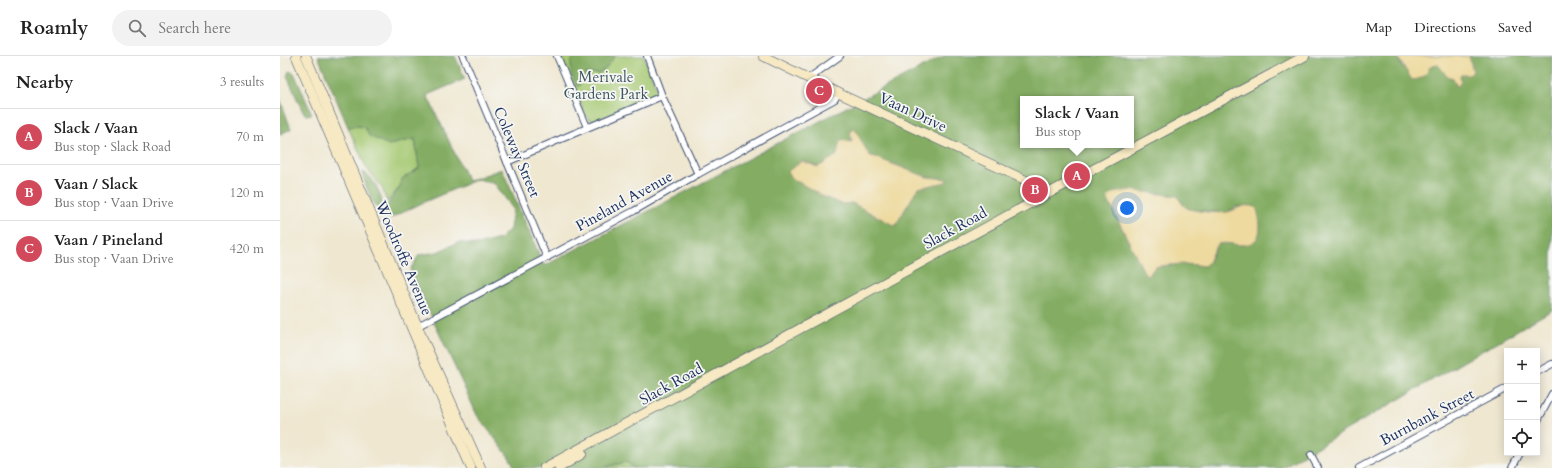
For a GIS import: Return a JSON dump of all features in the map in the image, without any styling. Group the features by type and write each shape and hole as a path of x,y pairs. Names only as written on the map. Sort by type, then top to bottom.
{"street":[{"name":"Woodroffe Avenue","path":"296,56 470,468"},
{"name":"Woodroffe Avenue","path":"306,56 418,326 481,468"},
{"name":"Coleway Street","path":"463,56 547,258"},
{"path":"557,56 587,127"},
{"path":"647,56 662,96 698,174"},
{"name":"Vaan Drive","path":"763,56 838,93 1051,192"},
{"path":"809,78 840,56"},
{"name":"Slack Road","path":"1134,148 1306,56"},
{"name":"Pineland Avenue","path":"418,326 634,211 835,99 838,93"},
{"path":"507,162 662,96"},
{"name":"Slack Road","path":"544,468 1134,148"},
{"path":"1540,370 1552,364"},
{"name":"Burnbank Street","path":"1359,468 1504,390"},
{"path":"1538,420 1552,394"},
{"name":"Slack Road","path":"559,468 619,428"},
{"path":"1311,455 1318,468"},
{"path":"1512,468 1518,456"}],"green space":[{"path":"318,56 455,56 465,79 427,95 468,181 502,169 544,266 944,56 1397,56 1402,67 1429,68 1437,64 1445,74 1453,78 1457,87 1460,75 1472,72 1469,56 1552,56 1552,310 1281,468 635,468 626,462 601,468 515,468 509,457 477,415 410,270 419,255 437,252 459,242 477,245 500,239 510,229 513,209 495,184 478,179 391,218 386,217 384,209 400,187 402,179 419,168 415,139 389,145 369,136 365,128 359,126 348,127","holes":["852,142 869,155 927,177 946,179 945,182 918,188 895,226 852,203 842,204 802,161 818,167 838,155","1129,190 1177,196 1186,208 1193,210 1226,213 1236,207 1256,207 1260,228 1244,245 1218,244 1208,263 1204,266 1186,264 1161,266 1155,267 1149,275 1146,275 1107,199"]},
{"name":"Merivale Gardens Park","path":"561,56 644,56 658,93 655,96 596,121 589,120 585,115"},
{"path":"575,56 615,56 600,73 585,74 579,86 577,86 571,67 571,63"},
{"path":"289,71 294,73 312,114 306,115 303,112 287,76"},
{"path":"280,99 291,129 280,134"},
{"path":"359,126 365,128 389,145 415,139 419,168 402,179 400,187 387,202 382,188 366,167 348,127"},
{"path":"363,172 370,177 378,190 382,203 379,209 373,203 362,174"},
{"path":"626,462 635,468 601,468"}],"sand":[{"path":"1397,56 1469,56 1473,72 1469,75 1460,75 1461,82 1457,87 1453,78 1445,74 1437,64 1429,68 1423,77 1412,80"},
{"path":"855,129 869,155 927,177 947,179 946,182 918,188 895,226 852,203 842,204 822,196 790,177 788,171 802,161 818,167 837,155 840,140 852,142 850,131"},
{"path":"1129,190 1177,196 1186,207 1200,211 1224,213 1243,206 1256,207 1260,231 1255,241 1250,244 1218,244 1208,263 1204,266 1180,264 1155,267 1149,275 1146,276 1107,198 1113,193"}],"place":[{"name":"Vaan / Pineland","path":"819,91"},
{"name":"Slack / Vaan","path":"1077,176"},
{"name":"Vaan / Slack","path":"1035,190"}]}
